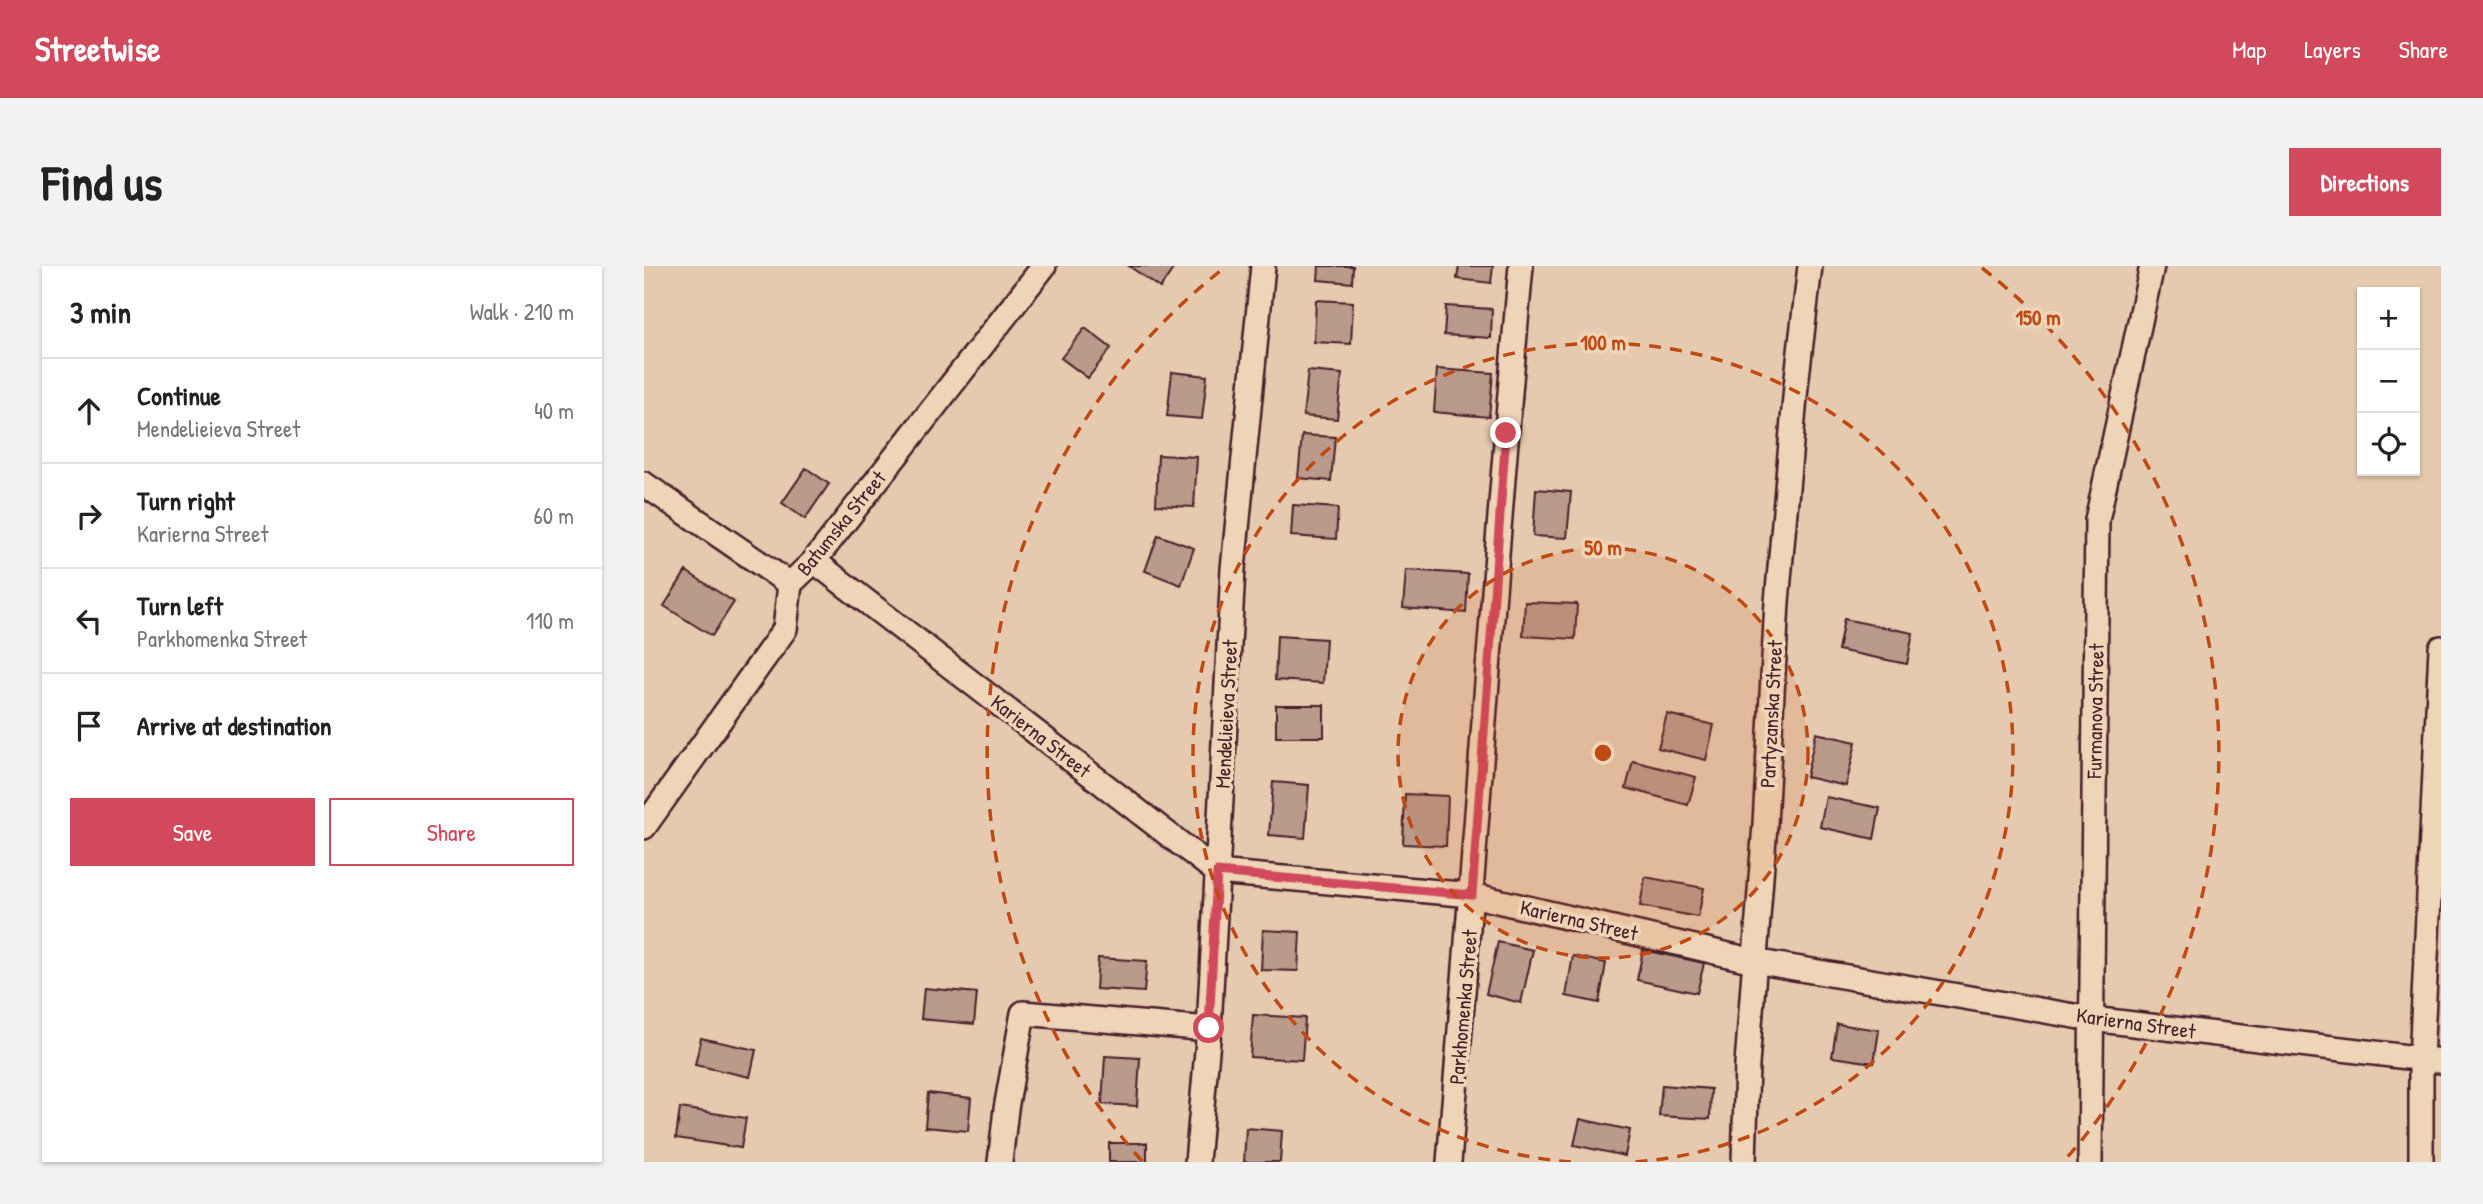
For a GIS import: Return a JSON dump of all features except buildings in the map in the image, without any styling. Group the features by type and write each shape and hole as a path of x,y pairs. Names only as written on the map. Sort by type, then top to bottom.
{"street":[{"name":"Batumska Street","path":"644,828 785,629 790,584 814,561 1044,266"},
{"name":"Mendelieieva Street","path":"1197,1162 1209,1028 1233,569 1263,266"},
{"name":"Parkhomenka Street","path":"1449,1162 1521,266"},
{"name":"Partyzanska Street","path":"1744,1162 1777,602 1796,386 1810,266"},
{"name":"Furmanova Street","path":"2090,1162 2096,520 2152,266"},
{"path":"644,484 790,584"},
{"name":"Karierna Street","path":"814,561 1217,872 1472,895 1754,961 2092,1018 2431,1061"},
{"path":"2421,1162 2431,1061 2441,648"},
{"path":"1000,1162 1006,1109 1023,1013 1209,1028"}],"route":[{"path":"1209,1028 1217,872 1472,895 1506,433"}]}
